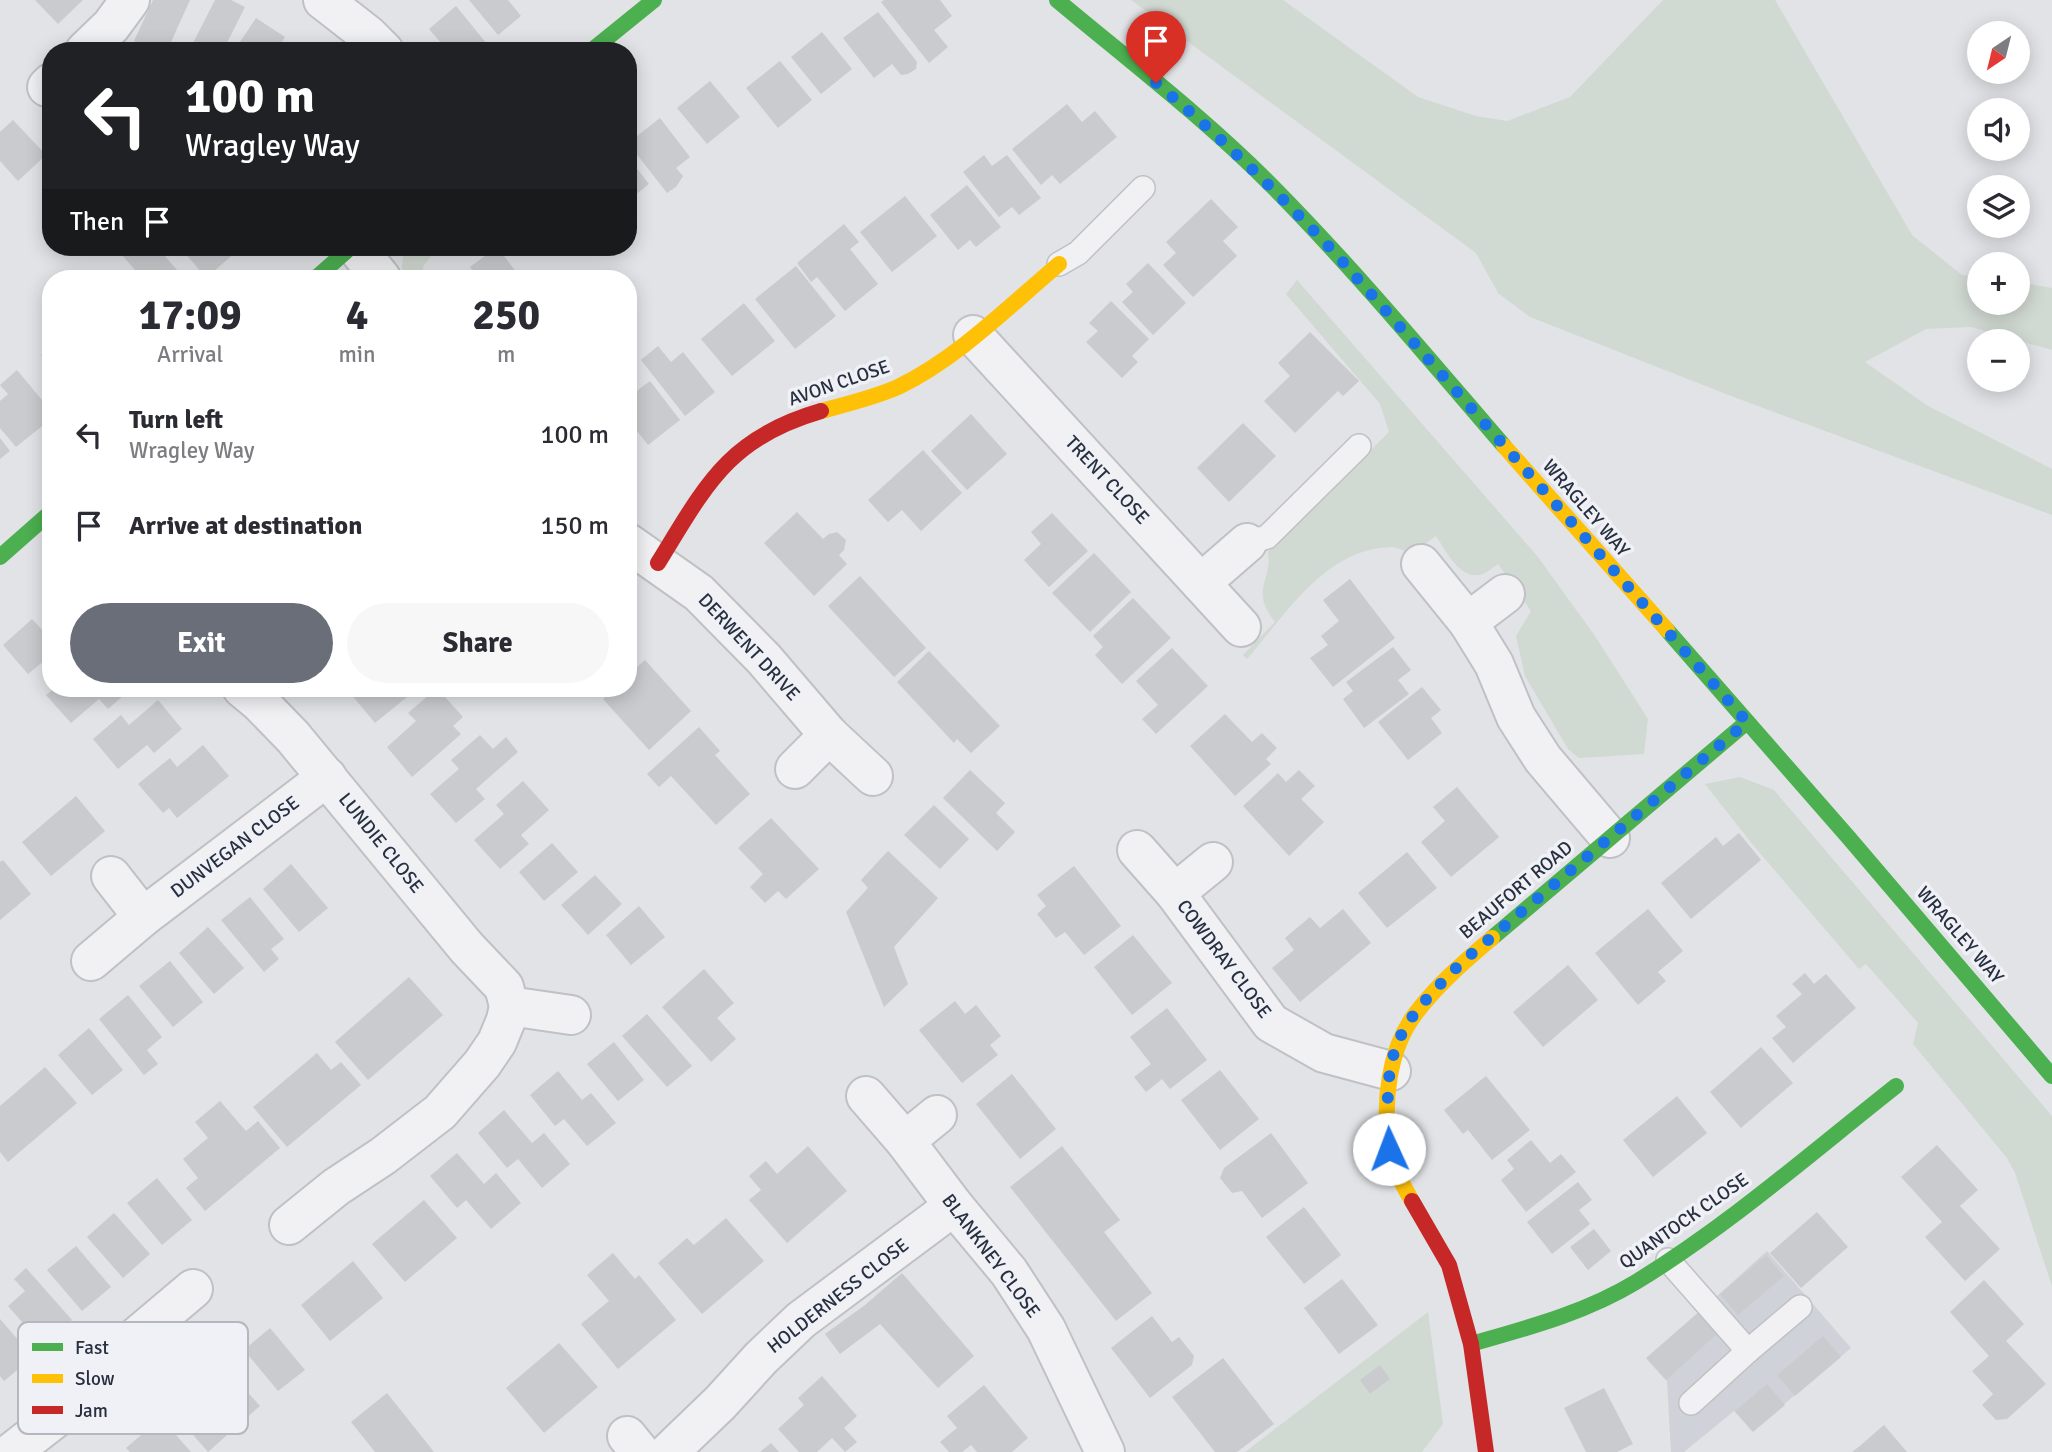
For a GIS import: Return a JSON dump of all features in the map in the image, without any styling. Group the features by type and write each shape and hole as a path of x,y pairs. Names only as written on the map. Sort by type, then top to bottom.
{"street":[{"path":"94,42 111,26 130,0"},
{"path":"323,0 375,42"},
{"path":"602,42 654,0"},
{"name":"WRAGLEY WAY","path":"1057,0 1215,133 1273,187 1335,253 1747,722 2052,1076"},
{"path":"326,270 342,256"},
{"path":"361,256 374,270"},
{"name":"AVON CLOSE","path":"643,553 734,456 755,439 774,427 866,400 929,369 1059,264"},
{"name":"TRENT CLOSE","path":"973,335 1241,627"},
{"path":"0,557 42,520"},
{"path":"1201,583 1247,543"},
{"name":"DERWENT DRIVE","path":"643,553 699,593 734,627 829,735 873,776"},
{"path":"1421,564 1468,622 1494,664 1516,717 1543,759 1609,838"},
{"path":"1468,622 1505,594"},
{"name":"LUNDIE CLOSE","path":"252,697 285,728 467,948 504,987 509,1006"},
{"name":"BEAUFORT ROAD","path":"1486,1452 1471,1343 1449,1265 1404,1187 1389,1149 1387,1098 1398,1043 1414,1015 1462,962 1747,722"},
{"path":"795,769 829,735"},
{"name":"DUNVEGAN CLOSE","path":"91,961 143,916 327,777"},
{"name":"COWDRAY CLOSE","path":"1137,850 1175,893 1271,1023 1324,1053 1391,1071"},
{"name":"COWDRAY CLOSE","path":"1175,893 1213,862"},
{"path":"111,876 143,916"},
{"path":"289,1225 336,1187 383,1156 440,1112 482,1064 497,1042 509,1006 571,1015"},
{"name":"QUANTOCK CLOSE","path":"1471,1343 1557,1319 1634,1283 1727,1220 1896,1087"},
{"name":"BLANKNEY CLOSE","path":"866,1096 905,1140 954,1206 1009,1272 1046,1329 1105,1452"},
{"path":"905,1140 937,1115"},
{"name":"HOLDERNESS CLOSE","path":"669,1452 801,1320 954,1206"},
{"path":"155,1322 193,1289"},
{"path":"12,1452 35,1434"}],"lane":[{"path":"1059,264 1078,253 1143,188"},
{"path":"1247,543 1267,537 1359,446"},
{"path":"1668,1260 1748,1351"},
{"path":"1691,1403 1800,1307"}],"shaded area":[{"path":"1131,0 1283,0 1418,97 1476,116 1507,121 1570,97 1663,0 1775,0 1912,235 1962,275 1967,276 1967,315 2030,315 2030,284 2052,288 2052,350 2030,344 2030,329 1926,329 1865,362 1928,406 2052,469 2052,515 1731,396 1530,317 1498,293 1476,253"},
{"path":"403,256 431,256 422,270 403,270"},
{"path":"1297,280 1538,557 1595,636 1648,719 1644,754 1579,758 1568,749 1525,676 1516,636 1531,611 1498,564 1483,574 1468,574 1449,557 1436,536 1411,554 1391,547 1368,550 1346,559 1327,571 1292,604 1247,659 1243,655 1275,622 1267,611 1263,593 1269,562 1268,552 1389,432 1380,404 1286,294"},
{"path":"1740,777 1774,790 2052,1116 2052,1286 2015,1173 2007,1158 1913,1044 1918,1023 1866,964 1859,969 1753,845 1705,784"},
{"path":"1767,1251 1851,1348 1752,1431 1734,1411 1684,1452 1671,1452 1667,1381 1647,1359"},
{"path":"1428,1312 1443,1424 1422,1452 1245,1452"}],"building":[{"path":"35,0 83,0 58,24"},
{"path":"153,0 190,0 171,42 134,41"},
{"path":"215,0 231,0 245,7 228,42 194,42"},
{"path":"469,0 508,0 521,16 498,35"},
{"path":"940,0 952,16 934,30 948,47 929,63 881,2"},
{"path":"456,6 485,42 440,42 429,29"},
{"path":"878,12 917,62 916,69 908,74 901,75 892,64 874,78 843,38"},
{"path":"256,18 285,37 282,42 240,42"},
{"path":"822,32 852,69 821,94 791,57"},
{"path":"780,61 812,100 778,128 746,88"},
{"path":"710,81 740,117 707,144 677,108"},
{"path":"1067,104 1082,122 1095,111 1117,137 1060,184 1052,175 1041,185 1012,149"},
{"path":"660,118 690,157 676,168 683,176 676,187 667,193 637,155 637,136"},
{"path":"13,120 42,151 42,159 18,181 0,161 0,132"},
{"path":"984,155 992,166 1007,155 1041,198 1019,215 1012,207 999,217 963,172"},
{"path":"637,169 649,184 637,194"},
{"path":"967,185 1001,227 976,247 970,240 958,250 930,215"},
{"path":"905,196 937,236 892,272 860,232"},
{"path":"1211,199 1238,227 1223,241 1237,256 1193,297 1163,265 1176,253 1166,242"},
{"path":"844,224 859,242 850,249 878,284 845,311 817,277 811,282 797,263"},
{"path":"123,256 165,256 177,270 135,270"},
{"path":"188,256 231,256 215,270 199,270"},
{"path":"485,256 504,256 515,270 472,270 470,267"},
{"path":"1148,263 1186,303 1153,335 1122,302 1133,292 1126,284"},
{"path":"796,266 836,316 795,349 755,299"},
{"path":"1111,301 1149,339 1132,356 1138,362 1122,378 1086,342 1098,331 1089,323"},
{"path":"744,303 775,341 732,376 701,339"},
{"path":"1310,332 1359,381 1343,396 1338,391 1295,433 1264,401 1290,376 1278,363"},
{"path":"658,346 671,362 683,352 715,392 685,416 641,360"},
{"path":"17,370 42,400 42,426 16,447 0,428 0,401 8,394 0,385"},
{"path":"650,381 680,420 648,445 637,433 637,391"},
{"path":"971,414 1007,454 967,490 931,451"},
{"path":"1243,423 1276,456 1229,502 1197,468"},
{"path":"0,438 10,451 0,459"},
{"path":"923,450 962,493 921,531 902,510 888,522 868,500"},
{"path":"797,512 823,539 837,532 846,540 844,550 839,555 847,564 814,596 764,543"},
{"path":"1052,513 1088,551 1049,587 1024,560 1041,544 1031,532"},
{"path":"1094,553 1131,592 1090,632 1052,593"},
{"path":"860,576 926,648 894,677 828,606"},
{"path":"1350,579 1395,638 1333,687 1310,658 1328,645 1321,636 1339,621 1323,600"},
{"path":"1133,598 1171,638 1122,684 1095,655 1103,647 1093,636"},
{"path":"32,619 42,630 42,662 28,674 3,645"},
{"path":"1393,647 1411,670 1398,680 1409,694 1364,728 1343,699 1353,691 1346,682"},
{"path":"1172,648 1208,686 1156,734 1142,719 1158,705 1136,681"},
{"path":"929,651 1000,726 971,753 957,739 954,743 897,682"},
{"path":"645,660 691,711 649,750 603,699 637,697 637,667"},
{"path":"1422,687 1441,710 1431,718 1442,733 1408,760 1378,722"},
{"path":"48,697 122,697 108,709 99,699 71,723"},
{"path":"353,697 407,697 375,723"},
{"path":"427,697 445,697 463,717 453,726 461,734 412,777 387,747 416,721 408,713"},
{"path":"158,700 182,729 154,753 147,745 118,769 93,739 121,715 129,725"},
{"path":"1225,714 1252,742 1262,733 1277,748 1266,759 1271,764 1235,796 1190,746"},
{"path":"699,727 720,751 715,755 750,794 716,825 671,776 659,787 647,774"},
{"path":"480,735 493,749 506,737 518,752 476,789 485,799 456,823 430,794 459,769 451,760"},
{"path":"203,745 229,776 177,818 169,808 163,813 138,784 170,758 177,767"},
{"path":"970,770 1005,803 996,813 1015,832 997,851 943,798"},
{"path":"1299,770 1315,786 1301,799 1324,822 1289,856 1243,806 1278,773 1286,782"},
{"path":"523,781 549,810 521,835 529,844 500,869 474,840 504,814 496,805"},
{"path":"1457,787 1499,837 1451,877 1421,842 1445,821 1433,807"},
{"path":"76,796 105,831 51,876 22,842"},
{"path":"934,805 969,839 940,869 904,835"},
{"path":"771,818 819,869 786,899 778,891 765,903 750,887 763,874 738,848"},
{"path":"1739,833 1761,860 1691,919 1661,883 1716,837 1723,846"},
{"path":"552,843 578,872 544,901 519,872"},
{"path":"888,851 938,898 894,947 908,984 884,1007 846,912 868,888 861,880"},
{"path":"1407,852 1437,888 1387,928 1358,893"},
{"path":"3,860 31,894 0,920 0,862"},
{"path":"291,864 328,908 299,932 263,889"},
{"path":"1074,866 1121,926 1084,955 1065,932 1056,938 1037,914 1046,906 1037,895"},
{"path":"595,875 622,904 588,935 561,905"},
{"path":"250,897 284,939 271,949 279,959 264,972 221,920"},
{"path":"639,906 665,937 631,965 606,935"},
{"path":"1343,909 1371,943 1300,1002 1272,968 1294,950 1285,938 1310,917 1320,928"},
{"path":"1648,909 1683,951 1658,972 1666,981 1638,1005 1595,953"},
{"path":"208,927 244,968 214,994 179,953"},
{"path":"1133,935 1172,983 1132,1015 1094,967"},
{"path":"170,961 203,1002 173,1027 139,986"},
{"path":"1568,965 1598,1000 1543,1047 1513,1012"},
{"path":"704,969 734,1003 717,1018 736,1039 711,1062 662,1007"},
{"path":"1805,973 1814,984 1826,974 1856,1008 1793,1063 1772,1038 1786,1027 1776,1016 1802,994 1792,984"},
{"path":"409,977 443,1015 368,1080 335,1042"},
{"path":"128,995 162,1037 147,1050 158,1064 144,1075 99,1019"},
{"path":"955,1001 965,1014 976,1005 1001,1036 990,1045 998,1055 962,1083 919,1030"},
{"path":"1167,1008 1207,1060 1170,1089 1162,1079 1146,1092 1134,1077 1151,1064 1130,1037"},
{"path":"647,1014 692,1066 667,1087 622,1036"},
{"path":"89,1028 123,1070 92,1095 58,1055"},
{"path":"614,1042 644,1080 618,1101 587,1064"},
{"path":"1761,1047 1793,1083 1741,1128 1710,1092"},
{"path":"317,1053 331,1070 341,1062 361,1085 287,1147 253,1107"},
{"path":"45,1067 77,1103 8,1162 0,1152 0,1106"},
{"path":"1220,1070 1259,1119 1220,1150 1181,1100"},
{"path":"558,1071 582,1100 591,1093 616,1123 587,1146 564,1119 555,1126 530,1095"},
{"path":"1012,1074 1056,1129 1020,1159 976,1104"},
{"path":"1486,1076 1530,1130 1492,1160 1468,1130 1463,1134 1444,1110"},
{"path":"1677,1096 1707,1133 1653,1177 1623,1140"},
{"path":"220,1101 246,1131 258,1121 280,1148 205,1211 186,1188 198,1178 183,1159 208,1138 195,1122"},
{"path":"504,1110 532,1143 544,1133 570,1164 542,1188 518,1159 507,1168 478,1133"},
{"path":"1271,1133 1308,1183 1262,1218 1242,1191 1232,1193 1220,1178 1224,1168"},
{"path":"1531,1140 1550,1163 1561,1154 1576,1172 1526,1212 1501,1180 1514,1169 1507,1160"},
{"path":"1937,1145 1978,1190 1960,1206 2000,1249 1965,1281 1925,1237 1942,1222 1901,1177"},
{"path":"808,1146 847,1191 787,1243 749,1200 761,1190 749,1176 766,1161 777,1174"},
{"path":"1062,1146 1120,1220 1104,1232 1152,1293 1116,1321 1010,1187"},
{"path":"457,1153 484,1184 496,1173 521,1203 491,1229 466,1200 457,1208 430,1176"},
{"path":"157,1178 192,1220 162,1245 127,1203"},
{"path":"1578,1182 1592,1200 1579,1210 1590,1224 1552,1254 1527,1222"},
{"path":"424,1200 457,1238 405,1282 372,1244"},
{"path":"1304,1207 1341,1255 1304,1284 1266,1237"},
{"path":"1817,1212 1848,1247 1801,1288 1770,1253"},
{"path":"114,1213 150,1254 123,1278 87,1237"},
{"path":"726,1218 764,1261 702,1314 658,1263 687,1238 694,1245"},
{"path":"1594,1229 1611,1251 1588,1270 1570,1247"},
{"path":"76,1246 111,1287 82,1311 47,1270"},
{"path":"613,1253 635,1279 639,1275 676,1320 618,1369 581,1324 609,1301 587,1275"},
{"path":"1766,1255 1784,1276 1738,1315 1720,1294"},
{"path":"353,1261 383,1298 330,1341 301,1305"},
{"path":"26,1268 72,1320 22,1322 8,1306 25,1291 14,1279"},
{"path":"902,1273 974,1356 938,1388 880,1324 840,1354 825,1334 865,1305"},
{"path":"1342,1279 1378,1325 1339,1354 1304,1308"},
{"path":"1984,1280 2024,1324 2006,1341 2046,1384 2007,1419 1996,1420 1982,1405 1993,1394 1972,1371 1989,1356 1950,1312"},
{"path":"1700,1311 1719,1332 1666,1380 1646,1358"},
{"path":"1152,1316 1172,1342 1179,1337 1194,1356 1192,1365 1150,1398 1111,1348"},
{"path":"0,1319 18,1340 18,1369 4,1381 0,1376"},
{"path":"270,1328 305,1370 278,1391 248,1355 248,1347"},
{"path":"1823,1336 1841,1357 1795,1396 1777,1375"},
{"path":"559,1343 598,1387 544,1433 506,1388"},
{"path":"1223,1358 1274,1424 1237,1452 1215,1452 1172,1397"},
{"path":"1380,1365 1390,1379 1370,1394 1360,1380"},
{"path":"822,1376 857,1416 844,1428 857,1442 845,1452 832,1438 817,1452 799,1452 778,1429 804,1405 798,1398"},
{"path":"1767,1384 1785,1405 1753,1432 1735,1411"},
{"path":"984,1385 1028,1438 1012,1452 977,1452 971,1445 962,1452 949,1452 940,1442 957,1428 947,1416"},
{"path":"1604,1388 1633,1444 1617,1452 1586,1452 1564,1408"},
{"path":"248,1393 260,1406 248,1417"},
{"path":"387,1393 434,1452 375,1452 351,1422"},
{"path":"1884,1425 1907,1452 1852,1452 1861,1445"},
{"path":"142,1434 175,1434 191,1452 130,1452 126,1448"},
{"path":"192,1434 228,1434 208,1452"},
{"path":"771,1443 779,1452 760,1452"}],"traffic: fast":[{"path":"602,42 654,0"},
{"path":"1057,0 1195,115 1274,188 1363,283 1504,446"},
{"path":"325,270 341,256"},
{"path":"0,557 42,520"},
{"path":"1667,630 2052,1076"},
{"path":"1492,938 1747,722"},
{"path":"1471,1344 1576,1311 1636,1282 1736,1213 1896,1086"}],"traffic: slow":[{"path":"821,411 879,394 920,375 962,347 1059,264"},
{"path":"1504,446 1667,630"},
{"path":"1412,1201 1390,1154 1387,1130 1390,1077 1399,1043 1424,1003 1492,938"}],"traffic: jam":[{"path":"658,563 706,488 741,450 789,422 821,411"},
{"path":"1412,1201 1449,1265 1471,1344 1486,1452"}],"route":[{"path":"1156,83 1273,187 1335,253 1747,722 1462,962 1434,991 1414,1015 1398,1043 1387,1098 1389,1149"}]}
